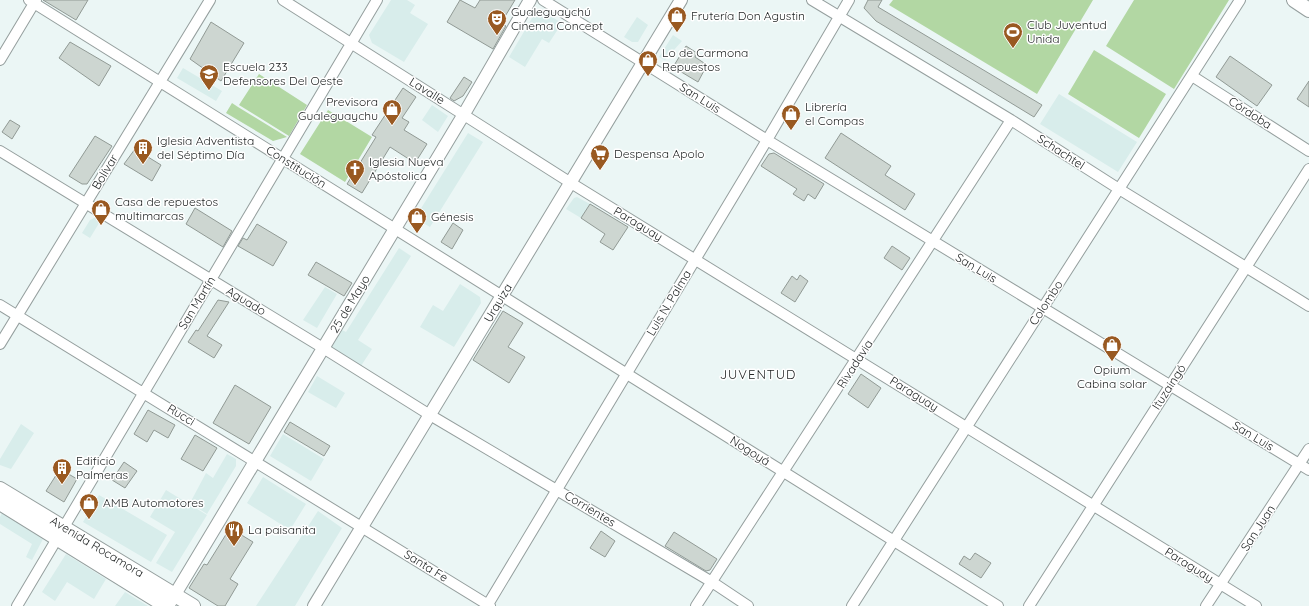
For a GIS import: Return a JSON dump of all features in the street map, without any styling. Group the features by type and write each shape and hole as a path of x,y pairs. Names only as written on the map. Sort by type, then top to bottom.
{"main road":[{"path":"1294,0 1309,10"},
{"name":"Avenida Rocamora","path":"0,489 60,533 170,602 193,606"},
{"name":"Avenida Rocamora","path":"0,503 60,533"}],"street":[{"name":"Bolívar","path":"0,344 210,0"},
{"name":"Lavalle","path":"283,0 571,183"},
{"name":"San Martín","path":"16,606 144,393 376,0"},
{"name":"25 de Mayo","path":"170,602 464,114 530,0"},
{"name":"San Luis","path":"543,0 767,140 1309,470"},
{"name":"Urquiza","path":"314,606 644,63 680,0"},
{"name":"Schachtel","path":"812,0 1011,120 1119,189 1309,306"},
{"name":"Luis N. Palma","path":"488,606 767,140 849,0"},
{"name":"Colombo","path":"852,606 1240,0"},
{"name":"Constitución","path":"33,1 502,296"},
{"path":"0,60 33,1"},
{"name":"Córdoba","path":"1192,76 1309,151"},
{"name":"Rivadavia","path":"696,606 934,242 1011,120"},
{"name":"Aguado","path":"0,151 211,279 430,415"},
{"name":"Ituzaingó","path":"1030,606 1309,168"},
{"name":"Paraguay","path":"571,183 1256,606"},
{"name":"Nogoyá","path":"502,296 998,606"},
{"name":"Rucci","path":"0,305 362,526"},
{"name":"Corrientes","path":"430,415 558,489 712,582 748,606"},
{"name":"San Juan","path":"1206,606 1309,449"},
{"name":"Santa Fe","path":"362,526 488,606"}],"shaded area":[{"path":"391,0 407,0 415,5 410,13 428,24 404,62 372,43 369,35"},
{"path":"540,10 562,23 549,43 542,39 525,67 509,57 535,13"},
{"path":"637,17 648,25 638,42 632,42 624,37"},
{"path":"673,35 682,41 665,60 659,57"},
{"path":"183,68 222,91 216,101 177,78"},
{"path":"1059,94 1137,142 1118,172 1040,124"},
{"path":"432,105 448,116 438,132 422,120"},
{"path":"468,133 483,142 430,227 415,218"},
{"path":"577,197 590,204 581,218 566,209 574,198"},
{"path":"96,217 101,220 90,238 82,233 90,220"},
{"path":"399,248 411,256 358,340 372,349 361,366 331,348 342,330 346,332"},
{"path":"460,284 480,297 481,303 454,347 420,327 433,305 443,311"},
{"path":"325,287 337,294 317,328 303,320"},
{"path":"317,376 345,393 336,408 308,392"},
{"path":"21,424 34,433 11,469 0,465 0,459"},
{"path":"283,434 324,459 311,481 270,456"},
{"path":"227,454 236,459 236,466 207,514 190,503 206,473 213,478"},
{"path":"263,477 306,504 290,530 247,503"},
{"path":"166,490 207,515 172,572 156,563 175,532 150,517"},
{"path":"99,495 167,535 151,562 83,522"},
{"path":"318,511 342,528 295,606 256,606"},
{"path":"2,513 43,539 32,560 26,557 32,544 0,524 0,517"},
{"path":"66,554 106,579 94,599 67,582 55,601 42,592"},
{"path":"125,592 148,606 115,606"}],"green space":[{"name":"Club Juventud Unida","path":"893,0 1093,0 1037,94 889,5"},
{"path":"1134,0 1229,0 1174,89 1106,46"},
{"path":"1094,50 1166,94 1139,138 1068,94"},
{"path":"259,74 307,105 289,136 239,105"},
{"path":"232,103 287,137 273,141 226,113"},
{"path":"328,110 372,137 345,182 300,154"}],"building":[{"path":"43,0 88,0 76,20"},
{"path":"460,0 475,8 480,0 515,0 501,23 506,26 493,49 447,22"},
{"path":"868,0 882,0 878,7 1042,105 1034,117 876,21 864,8"},
{"path":"211,22 244,43 221,81 190,59"},
{"path":"70,42 111,66 99,86 59,58"},
{"path":"686,46 697,53 695,57 707,65 698,82 673,67"},
{"path":"1230,56 1272,85 1257,106 1216,77"},
{"path":"464,77 472,82 463,96 454,101 450,98"},
{"path":"1309,81 1309,107 1297,99"},
{"name":"Previsora Gualeguaychu","path":"403,88 416,97 402,118 409,122 404,130 427,144 415,163 390,147 362,193 347,184 376,137 372,135"},
{"path":"10,120 20,126 12,139 2,132"},
{"path":"841,133 891,166 885,175 915,194 905,210 825,158"},
{"path":"95,136 112,146 87,184 82,184 69,176"},
{"name":"Iglesia Adventista del Séptimo Día","path":"135,149 161,165 152,181 124,164"},
{"path":"774,153 824,184 815,199 808,194 804,201 793,194 797,189 761,166 769,154"},
{"path":"590,204 628,227 613,250 600,242 605,234 581,218"},
{"path":"195,208 232,231 223,247 186,224"},
{"path":"453,223 463,230 452,249 441,242"},
{"path":"257,224 287,242 273,266 238,246 243,238 247,240"},
{"path":"892,246 910,258 902,270 884,258"},
{"path":"316,262 352,283 344,296 308,275"},
{"path":"800,275 808,281 795,302 781,293 792,276 797,280"},
{"path":"218,300 229,302 207,336 222,345 214,358 188,342 196,330 198,331"},
{"path":"503,311 523,323 508,347 525,357 509,383 473,360"},
{"path":"861,374 881,388 868,408 848,394"},
{"path":"235,385 271,407 249,444 213,423"},
{"path":"148,410 175,425 168,438 154,430 147,442 134,434"},
{"path":"290,422 330,446 324,456 284,432"},
{"path":"195,435 217,448 203,471 181,459"},
{"path":"124,462 137,471 125,488 112,480"},
{"name":"Edificio Palmeras","path":"60,469 77,479 64,502 46,491"},
{"path":"230,528 253,542 230,579 238,584 225,606 218,606 189,588 204,564 207,565"},
{"path":"601,531 615,541 605,557 590,548"},
{"path":"674,532 717,559 710,570 706,571 665,546"},
{"path":"975,553 991,563 981,578 959,564 964,556 970,560"}],"place":[{"name":"Frutería Don Agustin","path":"677,33"},
{"name":"Gualeguaychú Cinema Concept","path":"497,36"},
{"name":"Club Juventud Unida","path":"1013,49"},
{"name":"Lo de Carmona Repuestos","path":"648,77"},
{"name":"Escuela 233 Defensores Del Oeste","path":"209,91"},
{"name":"Previsora Gualeguaychu","path":"392,126"},
{"name":"Librería el Compas","path":"791,131"},
{"name":"Iglesia Adventista del Séptimo Día","path":"143,165"},
{"name":"Despensa Apolo","path":"600,171"},
{"name":"Iglesia Nueva Apóstolica","path":"355,186"},
{"name":"Casa de repuestos multimarcas","path":"101,226"},
{"name":"Génesis","path":"417,234"},
{"name":"Opium Cabina solar","path":"1112,362"},
{"name":"Edificio Palmeras","path":"62,485"},
{"name":"AMB Automotores","path":"89,520"},
{"name":"La paisanita","path":"234,547"}],"district":[{"name":"JUVENTUD","path":"758,374"}]}
